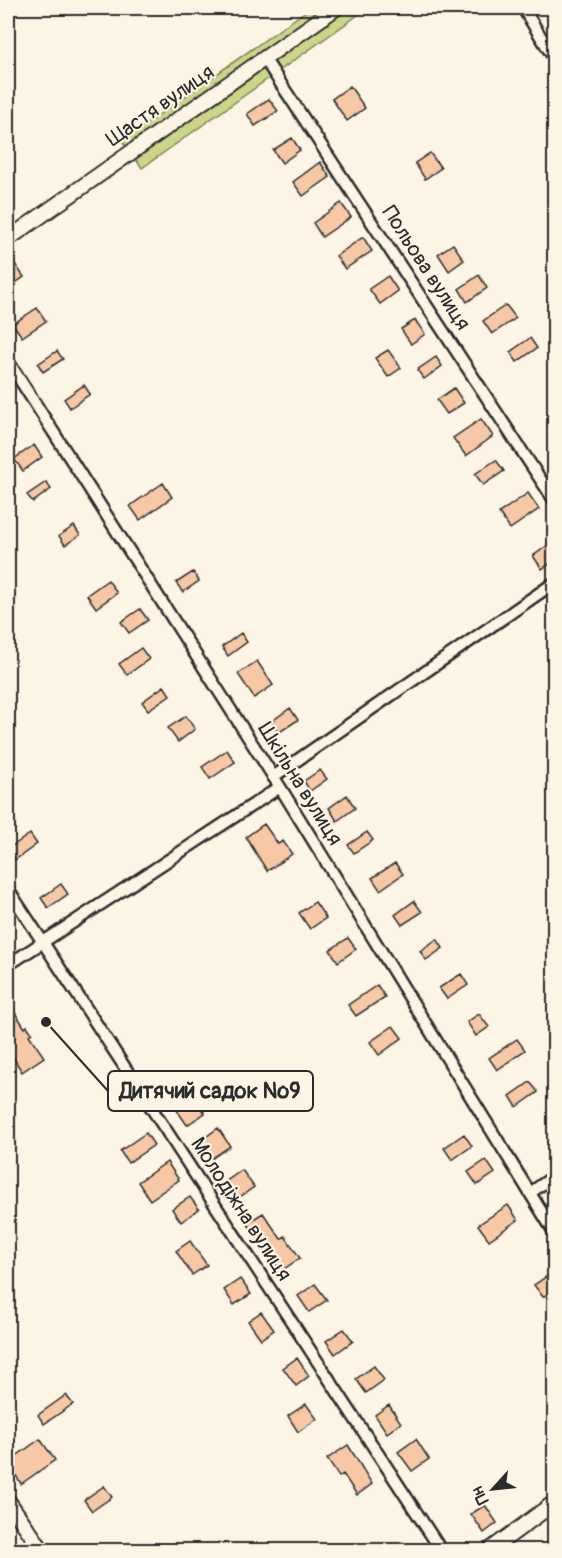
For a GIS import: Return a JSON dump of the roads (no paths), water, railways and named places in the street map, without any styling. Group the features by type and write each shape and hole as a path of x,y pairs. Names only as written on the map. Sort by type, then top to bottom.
{"street":[{"name":"Щастя вулиця","path":"8,239 336,8"},
{"path":"523,8 555,58"},
{"name":"Польова вулиця","path":"264,58 555,500"},
{"name":"Шкільна вулиця","path":"8,361 280,787 555,1232"},
{"path":"273,777 555,583"},
{"path":"8,965 280,787"},
{"name":"Молодіжна вулиця","path":"8,889 441,1551"},
{"path":"530,1193 555,1176"},
{"path":"8,1501 42,1551"},
{"path":"490,1551 555,1503"}],"place":[{"name":"Дитячий садок №9","path":"46,1022"}]}
